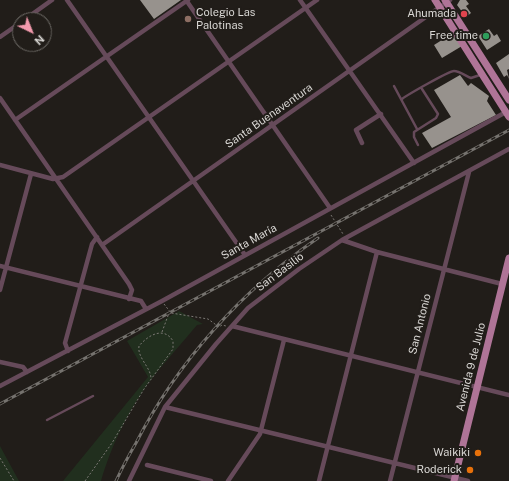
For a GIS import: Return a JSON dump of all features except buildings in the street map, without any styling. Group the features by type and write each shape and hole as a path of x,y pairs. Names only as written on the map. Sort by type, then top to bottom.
{"main road":[{"path":"435,0 508,115"},
{"path":"447,1 509,100"},
{"name":"Avenida 9 de Julio","path":"454,479 478,388 509,258"}],"street":[{"path":"35,12 52,0"},
{"path":"67,0 245,255"},
{"path":"15,120 187,0 330,208"},
{"path":"300,0 414,163"},
{"path":"0,166 57,179 150,117 317,0"},
{"name":"Santa Buenaventura","path":"102,245 447,1"},
{"path":"0,37 12,29"},
{"path":"0,98 131,288 129,298"},
{"path":"362,143 356,130 381,114"},
{"name":"Santa María","path":"0,386 146,309 414,163 508,115"},
{"name":"San Basilio","path":"129,481 165,407 230,326 248,308 273,288 343,239 509,149"},
{"name":"San Antonio","path":"390,481 443,268 469,172"},
{"path":"0,290 31,174"},
{"path":"68,350 66,343 92,244 97,237"},
{"path":"343,239 377,252 502,284"},
{"path":"319,481 377,252"},
{"path":"0,266 140,301 146,309"},
{"path":"230,326 509,395"},
{"path":"228,481 256,442 262,431 284,340"},
{"path":"0,362 23,367 27,372"},
{"path":"165,407 327,446 454,479 468,481"},
{"path":"147,465 211,481"}],"lane":[{"path":"402,99 414,90 422,88 451,71 457,71 471,78 482,73"},
{"path":"394,86 402,99 406,111 417,129"},
{"path":"418,144 414,135 417,129 438,116 422,88"},
{"path":"47,420 93,396"}],"path":[{"path":"330,208 330,213 343,239"},
{"path":"151,379 151,373 139,349 146,340 162,332 169,312 162,300"},
{"path":"169,312 208,319 219,327 222,324 230,326"},
{"path":"224,331 230,326"},
{"path":"85,481 112,443 151,379 173,349 173,341 169,335 162,332"},
{"path":"0,458 14,481"}],"green space":[{"path":"179,311 203,324 197,325 157,372 139,397 117,438 101,481 63,481 148,377 127,341"},
{"path":"0,446 19,481 0,481"}],"railway":[{"path":"0,404 509,130"},
{"path":"116,481 128,457 171,384 214,329 263,280 318,238"}],"place":[{"name":"Ahumada","path":"464,14"},
{"name":"Colegio Las Palotinas","path":"188,19"},
{"name":"Free time","path":"486,36"},
{"name":"Waikiki","path":"478,453"},
{"name":"Roderick","path":"470,470"}]}
